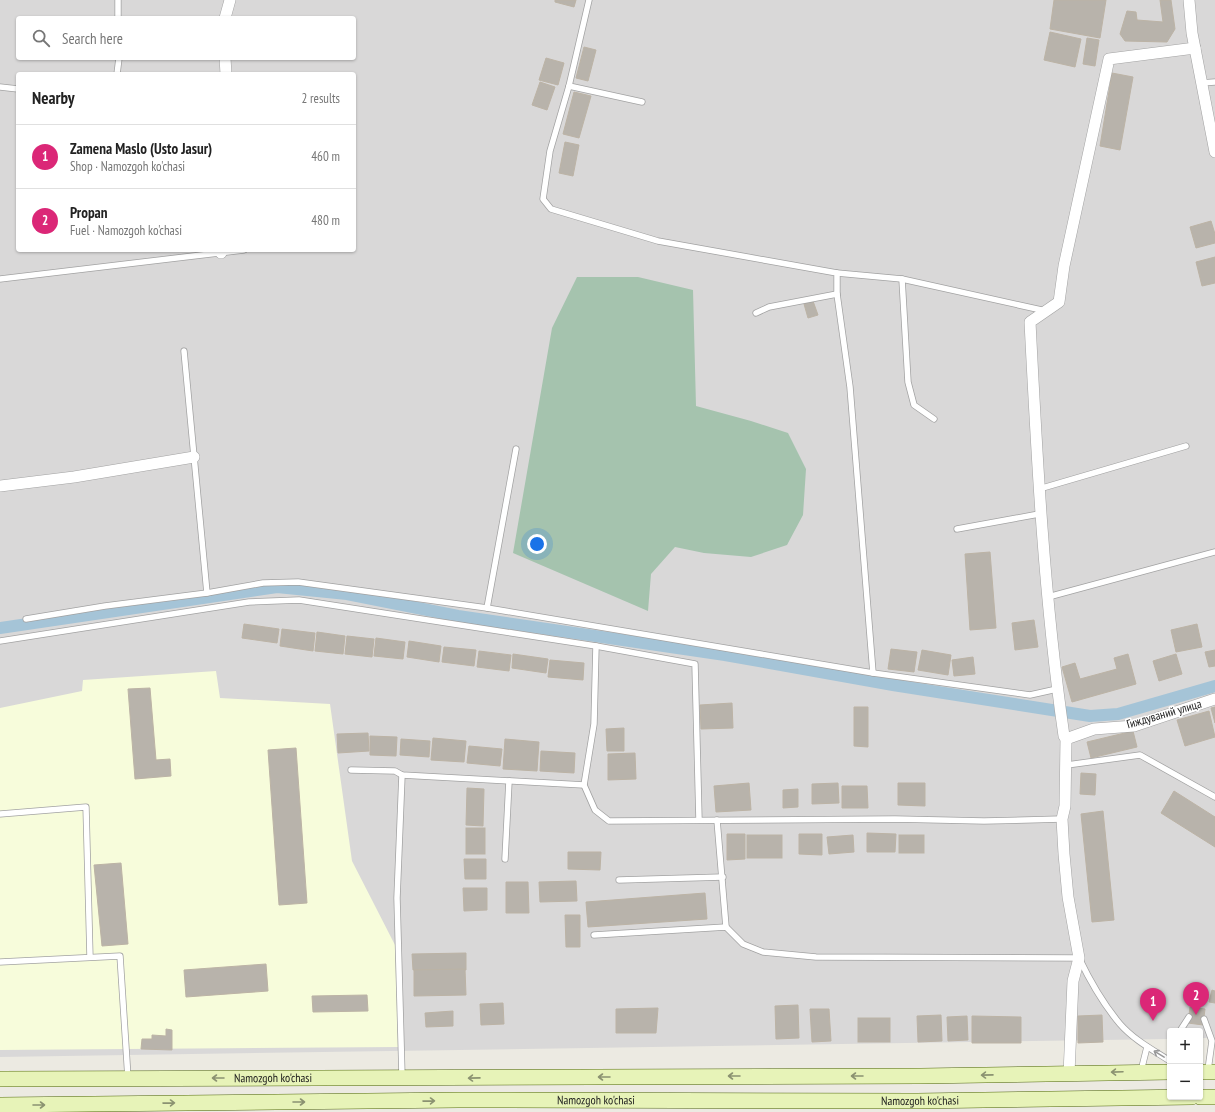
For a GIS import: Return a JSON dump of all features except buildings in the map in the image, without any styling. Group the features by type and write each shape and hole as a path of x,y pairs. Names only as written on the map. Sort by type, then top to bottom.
{"main road":[{"name":"Namozgoh ko'chasi","path":"0,1079 773,1076 1167,1072"},
{"path":"773,1076 773,1101"},
{"path":"352,1078 360,1107"},
{"path":"360,1107 367,1078"},
{"path":"1203,1097 1215,1097"},
{"name":"Namozgoh ko'chasi","path":"0,1105 96,1108 223,1105 360,1107 482,1100 773,1101 917,1107 1167,1098"}],"street":[{"path":"226,16 230,0"},
{"path":"1189,0 1195,48 1215,152"},
{"path":"1069,1074 1073,981 1079,958 1068,897 1062,819 1065,806 1067,765 1065,737 1057,689 1040,514 1030,322 1059,302 1064,266 1109,60 1195,48"},
{"path":"225,60 226,72"},
{"path":"0,486 74,477 194,457"},
{"name":"Гиждуваний улица","path":"1065,737 1094,729 1134,726 1215,699"}],"lane":[{"path":"118,0 118,16"},
{"path":"590,0 569,86 550,151 543,199 551,209 658,241 836,273 902,279 1046,311"},
{"path":"117,72 118,60"},
{"path":"1201,83 1215,82"},
{"path":"569,86 642,102"},
{"path":"0,87 16,89"},
{"path":"0,279 213,252"},
{"path":"836,273 837,294 850,387 873,673"},
{"path":"902,279 908,382 914,405 934,419"},
{"path":"756,314 769,307 837,294"},
{"path":"184,351 206,593"},
{"path":"1038,489 1186,446"},
{"path":"487,608 516,449"},
{"path":"957,529 1040,514"},
{"path":"1048,597 1215,552"},
{"path":"26,619 105,606 206,593 263,583 298,582 487,608 873,673 1030,695 1057,689"},
{"path":"0,642 249,602 299,600 596,646 695,664 699,820"},
{"path":"596,646 594,724 584,785 595,810 609,821 895,819 984,821 1062,819"},
{"path":"1067,765 1140,756 1215,797"},
{"path":"351,770 395,771 402,775 584,785"},
{"path":"402,775 397,898 402,1078"},
{"path":"505,859 509,781"},
{"path":"0,814 86,807 90,957"},
{"path":"717,820 726,926 743,944 763,952 816,957 1079,958 1090,979 1120,1024 1147,1047 1167,1059"},
{"path":"619,880 723,877"},
{"path":"594,935 726,926"},
{"path":"0,962 120,956 128,1078"},
{"path":"1182,1028 1189,1017"},
{"path":"1204,1019 1214,1039 1208,1072"},
{"path":"1140,1071 1147,1047"}],"shaded area":[{"path":"0,0 1215,0 1215,1038 1203,1038 1203,1028 1167,1028 1167,1039 0,1057"},
{"path":"577,277 638,277 693,290 696,406 788,433 806,469 803,515 787,545 751,557 704,553 675,547 651,574 648,611 513,553 552,328"},
{"path":"216,671 220,698 330,704 352,861 395,945 398,1047 0,1050 0,708 82,691 83,680"}],"waterway":[{"path":"0,628 277,587 347,594 458,616 725,655 893,685 1090,716 1118,714 1215,686"}],"place":[{"name":"Propan","path":"1196,1015"},
{"name":"Zamena Maslo (Usto Jasur)","path":"1153,1021"}]}
